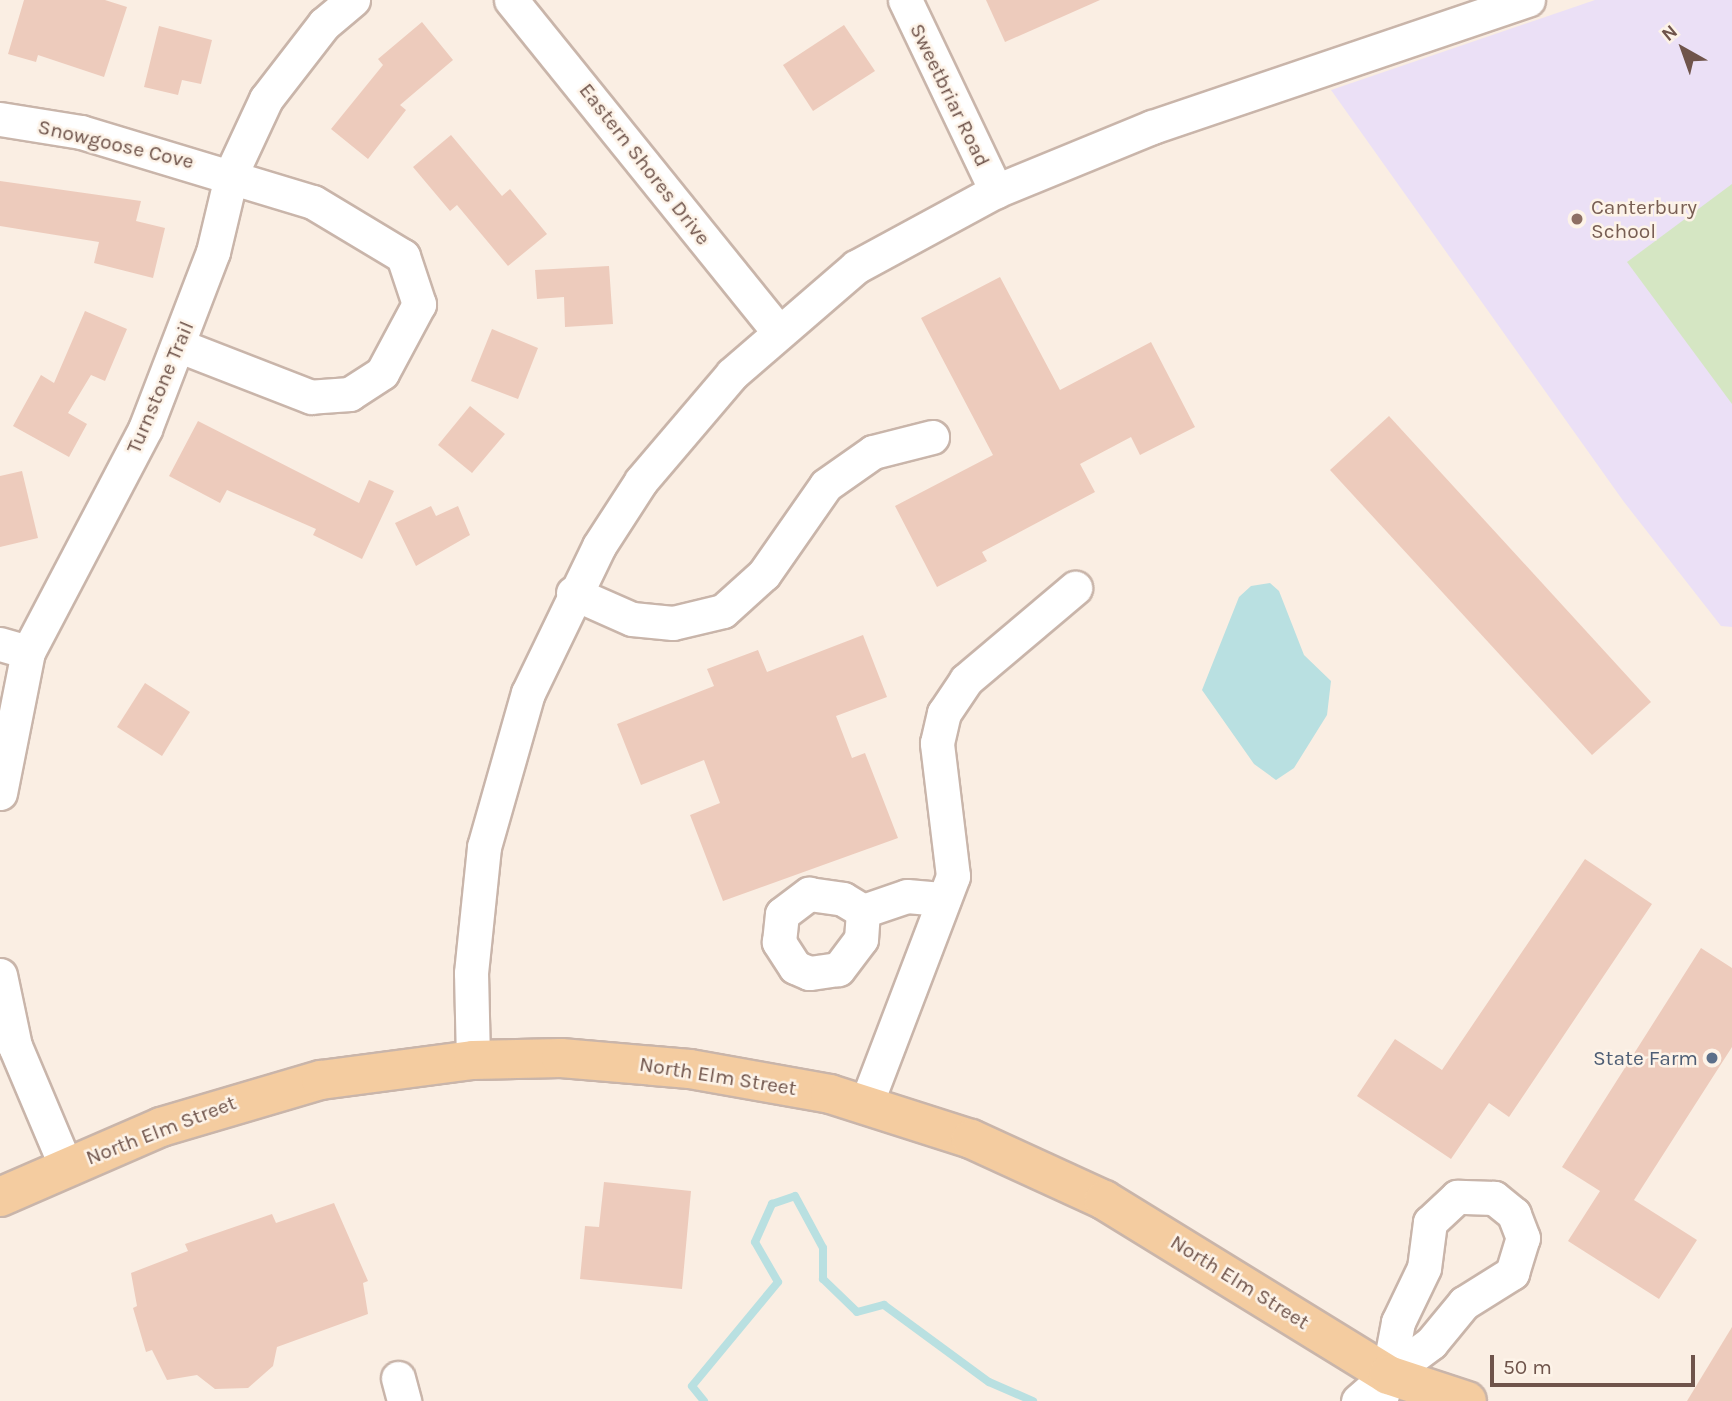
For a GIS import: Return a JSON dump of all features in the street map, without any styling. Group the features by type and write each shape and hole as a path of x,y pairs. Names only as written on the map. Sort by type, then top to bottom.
{"main road":[{"name":"North Elm Street","path":"0,1197 66,1167 244,1098 333,1077 473,1060 678,1068 866,1104 971,1139 1104,1200 1391,1392 1467,1401"}],"street":[{"name":"Turnstone Trail","path":"0,793 14,648 145,429 180,346 232,172 265,99 324,24 353,0"},
{"name":"Eastern Shores Drive","path":"511,0 777,330"},
{"name":"Sweetbriar Road","path":"905,0 996,191"},
{"path":"473,1060 471,973 484,847 528,693 573,593 670,443 777,330 856,267 996,191 1152,127 1463,10 1528,0"},
{"name":"Snowgoose Cove","path":"0,119 81,132 232,172 366,228 403,256 419,304 382,373 350,394 311,397 180,346"},
{"path":"573,593 632,619 673,623 723,611 764,574 826,485 873,452 932,437"},
{"path":"866,1104 953,876 937,743 944,713 966,680 1074,588"},
{"path":"863,912 907,896 944,899"},
{"path":"0,975 16,1046 66,1167"},
{"path":"1358,1401 1391,1392 1464,1303 1512,1273 1523,1238 1505,1205 1469,1194 1437,1212 1418,1285 1398,1322 1391,1392"}],"shaded area":[{"name":"Canterbury School","path":"1595,0 1732,0 1732,627 1721,626 1624,502 1331,90"}],"green space":[{"path":"1732,184 1732,404 1627,262"}],"water":[{"path":"1270,583 1279,591 1304,655 1331,681 1327,715 1294,768 1276,780 1254,764 1202,690 1239,597 1251,586"}],"building":[{"path":"24,0 105,0 127,7 104,77 38,55 36,62 8,54"},
{"path":"986,0 1100,0 1005,42"},
{"path":"422,22 453,60 400,105 406,110 368,159 331,129 383,65 378,59"},
{"path":"844,25 875,71 813,111 783,65"},
{"path":"159,26 212,40 201,84 182,80 178,95 144,87"},
{"path":"451,135 502,196 510,189 547,234 508,266 457,205 450,211 413,167"},
{"path":"0,181 141,201 136,221 165,228 153,278 94,263 99,242 0,226"},
{"path":"609,266 613,324 565,327 564,297 537,299 535,270"},
{"path":"1000,277 1060,390 1151,342 1195,427 1140,455 1131,437 1080,464 1095,492 982,552 987,561 937,587 895,506 993,455 921,318"},
{"path":"85,311 127,329 105,381 91,375 68,413 87,424 69,457 13,426 41,375 54,383"},
{"path":"492,329 538,348 518,399 471,381"},
{"path":"470,406 505,434 472,473 438,445"},
{"path":"1389,416 1651,702 1592,755 1330,470"},
{"path":"198,421 359,503 369,480 394,491 362,559 313,535 316,529 227,490 220,503 169,476"},
{"path":"22,471 38,538 0,547 0,476"},
{"path":"431,506 436,516 458,506 470,535 416,566 395,523"},
{"path":"863,635 887,697 836,716 852,758 865,753 898,838 723,901 690,815 720,803 704,760 641,785 617,724 714,686 707,669 758,650 767,672"},
{"path":"145,683 190,712 162,756 117,727"},
{"path":"1585,859 1652,904 1509,1117 1489,1103 1451,1159 1357,1096 1395,1039 1442,1070"},
{"path":"1701,948 1732,968 1732,1047 1634,1200 1697,1240 1659,1299 1568,1241 1600,1191 1562,1167"},
{"path":"604,1182 691,1191 682,1289 580,1279 585,1226 599,1227"},
{"path":"334,1203 368,1281 363,1283 368,1314 277,1347 273,1366 248,1388 215,1389 197,1375 167,1380 152,1350 146,1352 133,1308 137,1306 131,1273 188,1251 185,1244 272,1214 276,1223"},
{"path":"1732,1327 1732,1401 1687,1401"}],"waterway":[{"path":"704,1401 692,1386 778,1282 755,1242 772,1204 795,1196 823,1248 823,1279 857,1312 884,1305 989,1382 1033,1401"}],"place":[{"name":"Canterbury School","path":"1577,219"},
{"name":"State Farm","path":"1712,1058"}]}
